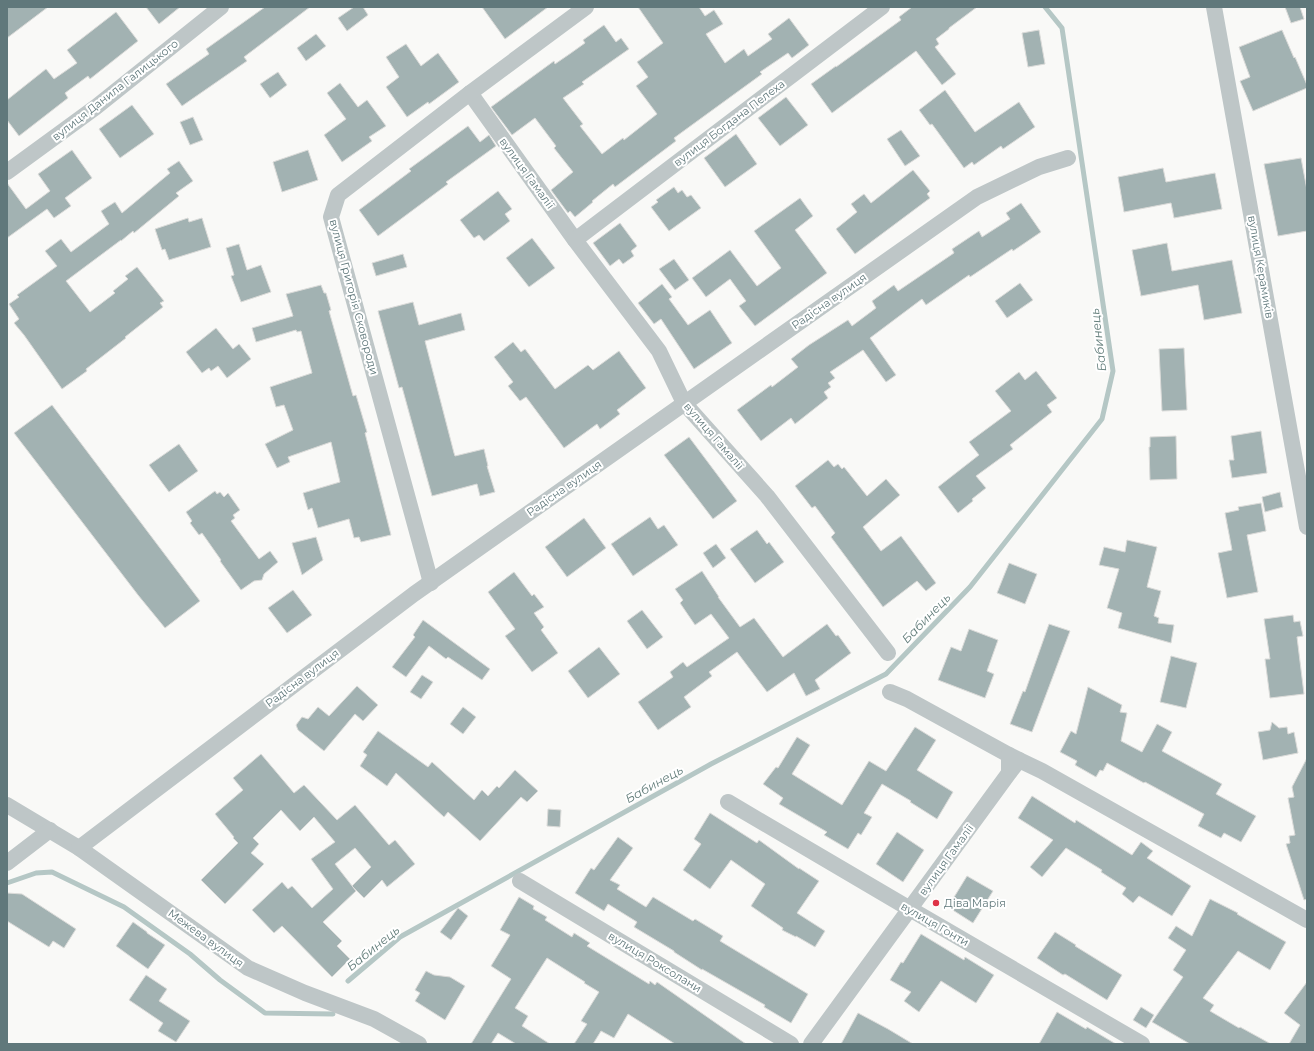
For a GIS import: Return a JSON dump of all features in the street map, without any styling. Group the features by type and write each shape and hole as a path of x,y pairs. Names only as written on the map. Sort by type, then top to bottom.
{"street":[{"name":"вулиця Данила Галицького","path":"7,172 96,107 221,7"},
{"name":"вулиця Григорія Сковороди","path":"430,583 331,217 338,195 470,93 586,7"},
{"name":"вулиця Богдана Пелеха","path":"575,240 882,7"},
{"name":"вулиця Керамиків","path":"1214,7 1307,527"},
{"name":"вулиця Гамалії","path":"470,93 575,240 660,352 684,403 767,496 888,653"},
{"name":"Радісна вулиця","path":"79,848 414,594 977,197 1038,167 1068,158"},
{"path":"890,692 907,699 1042,771 1307,920"},
{"name":"вулиця Гамалії","path":"812,1044 1009,773 1014,757"},
{"name":"вулиця Гонти","path":"728,802 1142,1044"},
{"name":"Межева вулиця","path":"7,805 79,848 248,968 305,993 374,1019 419,1044"},
{"path":"7,863 50,830"},
{"name":"вулиця Роксолани","path":"520,881 791,1044"}],"building":[{"path":"7,7 48,7 7,38"},
{"path":"146,7 180,7 159,24"},
{"path":"265,7 310,7 244,57 247,61 182,106 166,84 209,54 206,49"},
{"path":"354,7 363,7 368,15 347,31 338,18"},
{"path":"482,7 548,7 505,39"},
{"path":"638,7 699,7 705,16 714,10 723,24 706,34 725,63 744,49 748,56 772,39 768,34 789,18 809,45 792,58 788,53 760,72 762,74 674,138 676,141 615,187 613,184 575,217 570,211 568,213 551,190 573,172 554,148 556,146 535,118 512,135 491,107 554,61 555,64 585,43 583,40 604,25 616,42 621,38 629,49 582,82 584,84 563,98 583,124 580,126 602,154 623,138 624,140 657,114 636,86 648,77 637,62 663,43"},
{"path":"912,7 977,7 936,39 939,44 935,47 956,74 942,85 916,51 832,113 811,84 901,20 899,17"},
{"path":"1285,7 1300,7 1304,19 1291,23"},
{"path":"116,12 138,41 90,79 88,76 65,93 68,98 19,136 7,120 7,100 46,69 54,79 77,63 67,50"},
{"path":"1039,30 1045,64 1028,67 1022,33"},
{"path":"1282,30 1294,58 1295,57 1307,88 1253,111 1240,81 1250,77 1239,47"},
{"path":"316,34 326,46 306,61 297,48"},
{"path":"406,44 421,66 438,53 459,82 429,104 428,102 407,117 386,87 399,77 386,57"},
{"path":"278,72 287,85 270,98 260,84"},
{"path":"340,83 358,107 367,100 386,126 369,137 372,141 342,162 324,135 346,119 327,93"},
{"path":"945,90 975,132 1019,102 1035,127 1003,149 1001,146 974,165 972,162 964,168 932,124 930,125 919,110"},
{"path":"786,97 808,125 780,146 758,118"},
{"path":"132,105 154,134 120,158 99,129"},
{"path":"193,117 203,140 190,145 180,122"},
{"path":"468,126 480,142 489,135 496,146 446,182 448,184 378,236 359,210 411,171 409,169"},
{"path":"901,130 920,156 905,166 887,139"},
{"path":"736,134 757,164 725,187 704,158"},
{"path":"72,150 92,178 65,198 71,206 54,218 47,209 7,238 7,183 26,209 50,191 38,174"},
{"path":"308,150 318,180 282,192 273,162"},
{"path":"1301,158 1307,190 1307,231 1278,236 1264,164"},
{"path":"179,161 193,181 176,193 179,196 134,233 133,231 66,281 90,312 115,293 113,291 128,279 125,276 137,267 164,301 160,303 163,307 86,369 87,371 62,389 14,323 19,319 9,304 19,297 17,295 57,266 45,251 61,239 71,252 109,224 101,211 115,202 122,213 170,173 167,169"},
{"path":"1163,168 1166,182 1215,173 1222,209 1174,218 1171,203 1124,212 1118,177"},
{"path":"913,170 930,191 927,194 930,198 855,254 836,229 857,212 851,204 864,194 871,203"},
{"path":"674,187 678,193 682,190 687,197 691,195 701,208 669,231 651,207 658,202 656,200"},
{"path":"498,191 512,209 505,214 510,221 484,241 479,235 474,238 460,220"},
{"path":"800,198 813,216 795,230 827,273 755,326 739,306 746,301 730,279 706,297 692,278 730,250 757,286 781,268 754,231"},
{"path":"1021,203 1041,232 970,277 969,275 926,305 922,299 870,338 896,375 886,382 863,350 830,372 835,378 828,383 831,387 824,392 828,398 795,424 791,418 761,441 737,410 771,385 772,387 798,367 791,359 809,345 848,320 852,326 876,308 872,301 894,285 898,291 954,253 952,249 979,231 982,237 1010,219 1006,213"},
{"path":"188,218 189,222 202,218 211,247 169,260 165,249 162,250 155,229"},
{"path":"620,223 637,246 631,251 634,256 623,264 619,259 610,266 593,243"},
{"path":"532,238 555,268 529,287 506,258"},
{"path":"1167,243 1172,271 1232,260 1242,313 1204,320 1198,285 1141,296 1132,250"},
{"path":"239,244 247,270 261,265 271,292 241,302 231,276 234,275 226,248"},
{"path":"403,254 407,267 376,276 372,263"},
{"path":"674,259 689,280 675,290 659,269"},
{"path":"1020,283 1033,300 1007,318 995,301"},
{"path":"662,284 672,297 669,299 688,325 710,310 732,343 694,369 661,319 654,324 638,303"},
{"path":"321,285 324,293 326,293 331,310 329,311 353,396 356,395 367,432 365,433 391,535 361,542 359,537 354,538 349,519 318,528 312,508 308,510 303,493 340,482 331,442 288,457 290,462 277,468 265,444 293,430 284,405 276,407 270,387 312,373 301,331 297,332 296,330 256,342 252,328 293,316 286,294"},
{"path":"413,302 419,325 461,313 465,330 425,341 455,456 484,449 487,466 495,492 480,496 477,484 432,496 402,387 399,388 378,311"},
{"path":"216,328 233,349 239,344 251,359 227,378 218,366 211,371 209,368 202,373 186,352"},
{"path":"513,342 521,352 525,349 555,389 588,365 593,370 619,351 646,388 617,410 620,414 600,429 597,424 564,448 526,397 520,401 508,386 513,382 494,357"},
{"path":"1184,348 1187,410 1162,411 1159,349"},
{"path":"1036,371 1057,398 1047,405 1052,412 1010,445 1013,449 976,476 986,488 958,513 938,487 979,455 969,442 1011,411 995,391 1019,372 1025,380"},
{"path":"52,405 200,601 165,628 14,433"},
{"path":"1261,431 1267,473 1232,478 1229,460 1234,460 1231,436"},
{"path":"1176,436 1177,479 1150,480 1150,437"},
{"path":"689,437 737,501 713,519 664,455"},
{"path":"179,444 198,471 169,492 149,465"},
{"path":"828,460 834,467 838,464 842,469 844,467 867,496 886,479 900,495 863,527 881,551 901,536 936,583 926,591 917,581 883,607 831,537 835,533 815,506 812,508 795,486"},
{"path":"215,491 217,494 220,492 224,497 228,493 240,510 233,515 235,518 231,521 259,559 270,551 278,562 264,574 262,580 254,581 241,590 202,533 199,535 190,523 192,521 186,512"},
{"path":"1280,492 1283,507 1265,512 1262,497"},
{"path":"1261,503 1266,531 1247,535 1258,592 1227,598 1218,553 1232,550 1225,513 1239,510 1238,507"},
{"path":"650,517 658,529 664,525 678,545 633,576 611,544"},
{"path":"584,518 606,548 567,577 545,547"},
{"path":"757,530 767,544 769,542 784,562 755,583 730,549"},
{"path":"316,537 323,560 302,575 292,543"},
{"path":"1127,540 1157,547 1147,587 1161,591 1154,616 1159,618 1158,623 1174,625 1171,643 1118,628 1122,613 1107,608 1119,569 1099,565 1104,547 1125,552"},
{"path":"716,544 726,558 713,568 703,553"},
{"path":"1009,563 1037,574 1025,604 997,593"},
{"path":"702,571 718,597 740,627 754,618 783,657 827,624 836,636 838,635 851,653 815,680 820,689 806,696 794,673 767,692 737,652 709,672 712,676 684,697 691,707 658,730 638,702 673,677 670,672 683,662 687,667 729,638 711,614 695,625 680,603 683,600 675,589"},
{"path":"514,572 532,596 534,594 544,607 534,613 544,627 541,630 558,653 532,672 505,636 515,629 488,592"},
{"path":"293,590 312,615 287,633 268,608"},
{"path":"642,610 663,637 647,649 627,621"},
{"path":"1293,615 1294,622 1300,621 1303,636 1297,637 1304,694 1270,698 1265,659 1270,659 1264,619"},
{"path":"423,620 490,669 482,680 448,657 446,659 429,646 406,677 392,667 415,637 413,635"},
{"path":"1049,624 1070,631 1032,732 1010,724 1023,691 1025,692"},
{"path":"969,629 998,640 987,671 994,674 985,698 938,680 951,647 961,651"},
{"path":"599,647 620,674 588,698 568,671"},
{"path":"1171,656 1197,663 1186,708 1160,702"},
{"path":"422,675 433,682 421,699 410,692"},
{"path":"357,686 378,705 363,721 355,714 324,751 298,730 296,725 302,717 308,719 318,707 329,716"},
{"path":"1088,687 1122,705 1120,712 1127,713 1121,741 1142,752 1157,724 1172,732 1162,751 1222,784 1216,794 1256,816 1241,842 1224,833 1221,838 1198,826 1204,814 1107,763 1103,771 1100,770 1096,777 1075,765 1077,761 1060,752 1071,731 1076,734"},
{"path":"463,707 476,717 463,734 450,724"},
{"path":"1272,722 1279,728 1287,727 1288,734 1294,732 1298,753 1263,760 1258,732 1270,730"},
{"path":"915,727 936,740 917,770 953,792 937,819 910,802 911,801 882,784 864,813 872,817 861,835 858,833 848,849 824,835 827,832 779,804 783,798 763,784 776,767 778,768 797,737 810,745 792,774 842,805 869,761 886,771"},
{"path":"378,731 428,767 432,762 474,800 482,790 488,796 497,786 499,788 515,770 538,791 527,802 521,797 480,841 448,812 444,817 396,773 387,786 360,766 367,755 363,752"},
{"path":"261,754 294,793 304,785 337,820 355,805 389,845 395,840 415,864 387,887 382,880 364,898 352,886 356,891 323,922 342,941 337,946 350,959 332,977 282,926 274,933 252,910 282,882 288,889 292,886 312,908 333,889 311,859 335,842 314,817 300,831 281,810 253,838 259,844 251,853 264,864 225,904 201,880 238,843 215,814 243,790 233,778","holes":["355,848 371,867 352,886 335,864"]},
{"path":"1307,758 1307,899 1304,900 1286,844 1290,843 1289,836 1295,835 1288,798 1294,797 1292,787"},
{"path":"1032,796 1075,823 1076,820 1132,855 1141,842 1153,851 1147,858 1191,886 1172,916 1139,896 1133,903 1122,894 1126,888 1101,872 1102,870 1066,848 1042,877 1030,867 1053,840 1018,818"},
{"path":"548,809 561,810 560,827 547,826"},
{"path":"710,813 757,843 759,840 799,869 819,881 797,913 825,931 815,947 782,930 783,928 751,906 765,884 731,860 710,889 683,870 701,844 694,839"},
{"path":"897,832 924,850 903,882 876,864"},
{"path":"618,837 633,848 610,880 620,885 617,889 646,907 653,897 693,921 695,919 723,936 720,941 808,994 791,1023 764,1007 765,1005 702,970 634,927 637,922 608,904 604,911 575,893 591,868 594,870"},
{"path":"967,876 993,891 973,923 948,907"},
{"path":"7,893 22,894 76,929 64,948 53,941 49,947 7,921"},
{"path":"519,897 534,906 533,909 547,917 545,920 572,937 574,933 590,943 587,946 649,984 650,981 655,985 657,982 746,1044 675,1044 628,1014 614,1038 601,1031 593,1044 574,1044 587,1024 581,1021 599,992 547,958 515,1008 528,1016 522,1026 550,1044 516,1044 498,1033 491,1044 471,1044 511,979 491,966 510,935 500,930"},
{"path":"1210,899 1238,913 1237,914 1286,942 1270,970 1238,951 1203,998 1214,1005 1210,1011 1271,1044 1190,1044 1152,1022 1183,977 1173,970 1186,950 1168,938 1176,926 1192,936"},
{"path":"458,908 468,916 451,940 440,932"},
{"path":"133,922 165,945 148,969 116,946"},
{"path":"1055,932 1122,975 1107,1000 1065,974 1063,975 1037,958"},
{"path":"921,934 964,960 965,957 994,975 976,1003 941,981 919,1012 904,1001 911,992 890,980 901,962 903,963"},
{"path":"426,971 434,975 450,977 465,986 445,1020 415,1001 420,993 415,990"},
{"path":"146,975 167,989 159,1001 190,1021 176,1042 158,1031 163,1023 129,1000"},
{"path":"1307,982 1307,1044 1289,1044 1300,1025 1284,1013"},
{"path":"1141,1007 1154,1015 1146,1028 1133,1020"},
{"path":"1057,1012 1086,1029 1087,1027 1116,1044 1039,1044"},
{"path":"858,1013 888,1029 913,1044 841,1044"}],"waterway":[{"name":"Бабинець","path":"348,981 400,937 711,764 886,674 970,587 1102,419 1113,371 1062,28 1045,7"},
{"name":"Бабинець","path":"7,883 36,873 52,872 124,907 190,954 220,980 265,1013 333,1014"}],"place":[{"name":"Діва Марія","path":"936,903"}]}
